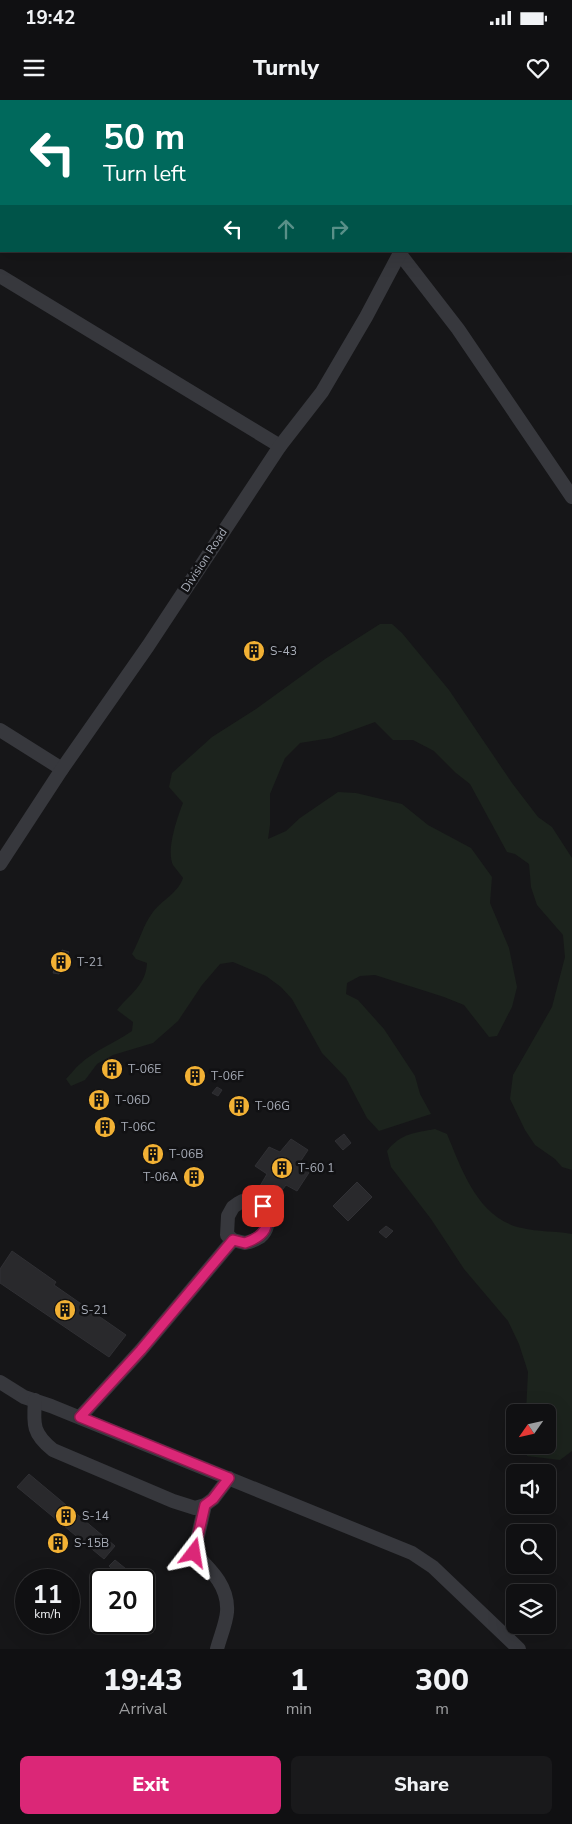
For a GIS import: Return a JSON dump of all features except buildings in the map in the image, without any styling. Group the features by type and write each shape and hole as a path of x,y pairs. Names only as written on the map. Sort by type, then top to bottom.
{"street":[{"name":"Division Road","path":"0,864 62,769 148,646 280,446 322,392 401,253"},
{"path":"401,253 458,329 572,497"},
{"path":"0,276 280,446"},
{"path":"0,730 62,769"},
{"path":"80,1417 141,1350 233,1240"},
{"path":"0,1382 11,1390 35,1400 412,1552 433,1567 519,1649"},
{"path":"35,1400 33,1419 35,1430 42,1441 53,1450 173,1501 195,1508 205,1505 213,1499 229,1478"},
{"path":"205,1505 194,1553 217,1576 226,1597 227,1612 217,1649"}],"shaded area":[{"path":"380,624 392,624 402,633 449,690 512,783 538,817 552,827 572,858 572,1170 562,1167 555,1159 535,1145 525,1130 510,1099 513,1075 552,1007 565,957 563,935 537,905 531,887 529,864 515,854 507,852 470,784 434,751 413,740 393,740 375,722 331,738 300,743 285,758 270,794 268,839 286,831 300,818 338,792 356,793 402,804 428,825 471,848 492,877 490,903 509,948 517,987 512,1007 497,1036 489,1037 464,1005 444,997 375,975 360,976 347,983 346,994 358,1000 384,1029 415,1076 420,1094 431,1114 379,1131 367,1118 346,1078 322,1053 292,999 281,987 266,976 233,962 220,964 202,985 178,1021 153,1043 113,1055 97,1064 85,1080 71,1086 66,1079 86,1059 132,1031 133,1022 117,1010 144,977 147,963 136,959 132,954 150,917 174,892 183,878 173,865 171,859 173,834 183,803 169,787 172,773 212,737 256,709 325,659"},
{"path":"435,1129 447,1134 459,1163 474,1191 494,1215 507,1223 522,1228 572,1234 572,1451 560,1460 527,1456 527,1454 556,1454 556,1404 526,1404 528,1372 519,1344 508,1321 464,1269 431,1219 391,1167 387,1151 403,1137"}],"place":[{"name":"S-43","path":"254,651"},
{"name":"T-21","path":"61,962"},
{"name":"T-06E","path":"112,1069"},
{"name":"T-06F","path":"195,1076"},
{"name":"T-06D","path":"99,1100"},
{"name":"T-06G","path":"239,1106"},
{"name":"T-06C","path":"105,1127"},
{"name":"T-06B","path":"153,1154"},
{"name":"T-60 1","path":"282,1168"},
{"name":"T-06A","path":"194,1177"},
{"name":"S-21","path":"65,1310"},
{"name":"S-14","path":"66,1516"},
{"name":"S-15B","path":"58,1543"}],"route":[{"path":"194,1553 205,1505 213,1499 229,1478 80,1417 141,1350 233,1240 245,1243 261,1236 266,1228 268,1217 263,1206"}]}
